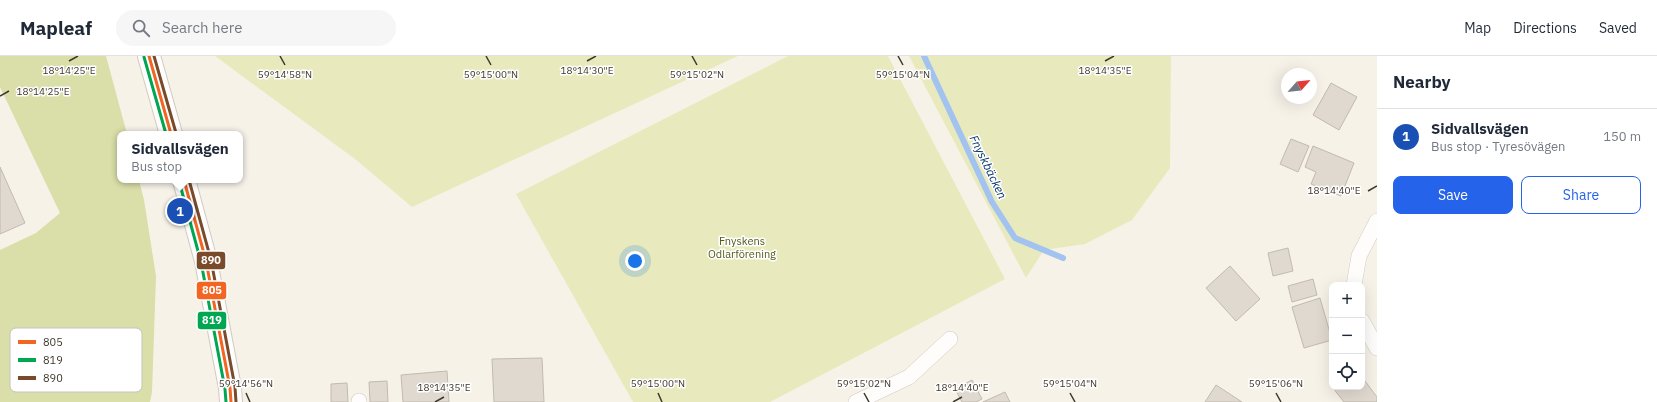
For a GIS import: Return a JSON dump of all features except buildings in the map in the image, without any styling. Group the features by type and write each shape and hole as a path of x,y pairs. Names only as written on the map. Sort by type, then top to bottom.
{"main road":[{"path":"150,56 170,131"},
{"path":"185,183 206,261 230,388 231,402"}],"street":[{"path":"1355,282 1359,256 1377,221"},
{"path":"1365,326 1377,348"},
{"path":"856,402 909,377 950,340"}],"green space":[{"path":"0,56 106,56 126,131 117,131 117,183 140,183 144,200 156,276 152,392 150,402 0,402 0,250 36,233 60,213 0,87"},
{"path":"215,56 738,56 412,207 355,159"},
{"name":"Fnyskens Odlarförening","path":"788,56 888,56 1005,279 770,402 633,402 516,194"},
{"path":"909,56 1171,56 1170,168 1132,220 1085,244 1044,250 1026,278"}],"waterway":[{"name":"Fnyskbäcken","path":"924,56 992,202 1015,238 1063,258"}],"transit line":[{"name":"805","path":"149,56 170,131"},
{"name":"890","path":"154,56 175,131"},
{"name":"819","path":"144,57 165,131"},
{"name":"819","path":"180,183 201,262 225,389 226,402"},
{"name":"805","path":"185,183 206,261 230,388 231,402"},
{"name":"890","path":"190,183 211,260 235,387 236,402"}],"place":[{"name":"Sidvallsvägen","path":"180,211"}]}
